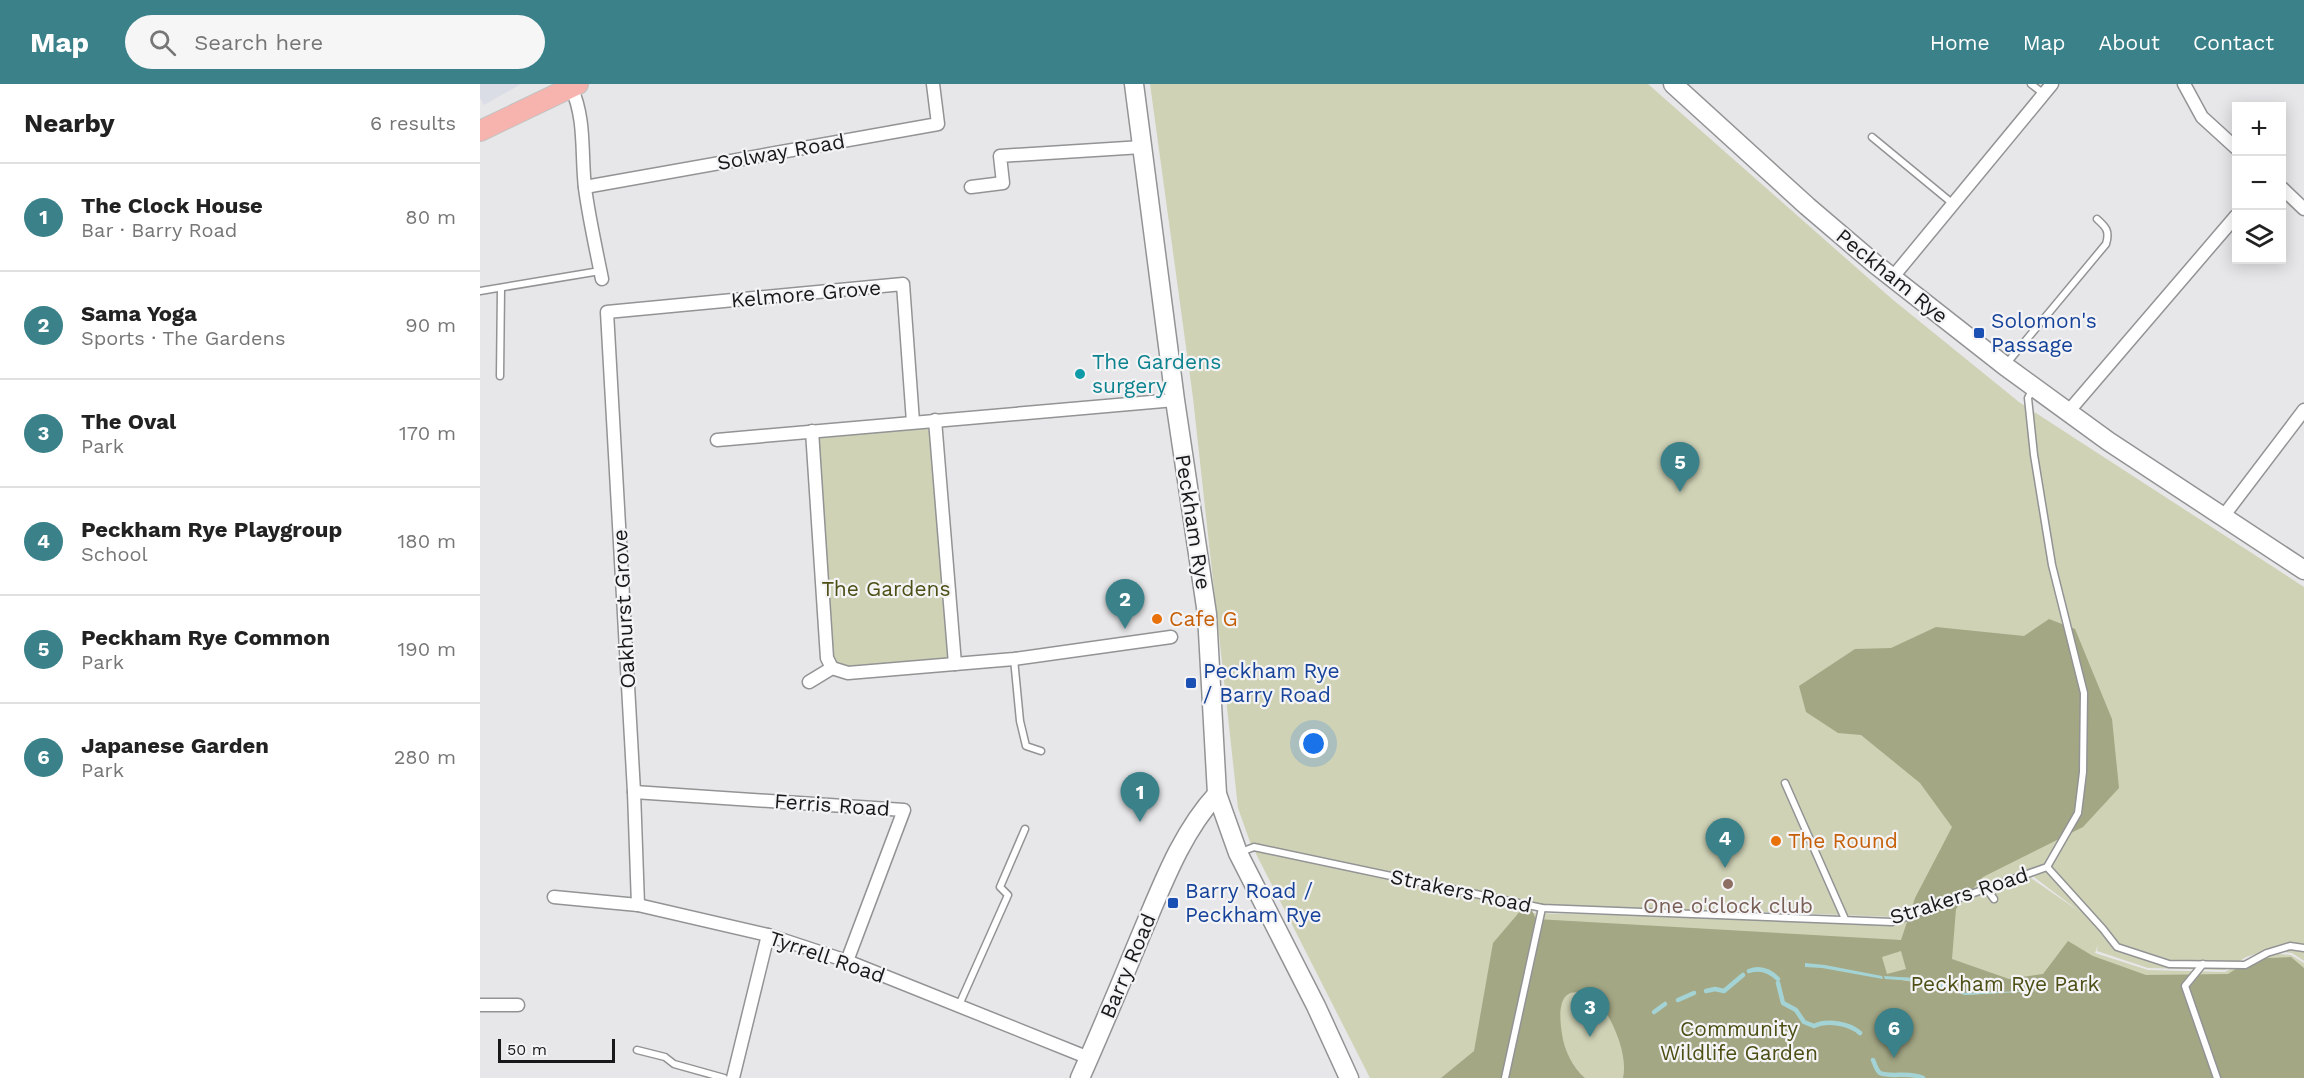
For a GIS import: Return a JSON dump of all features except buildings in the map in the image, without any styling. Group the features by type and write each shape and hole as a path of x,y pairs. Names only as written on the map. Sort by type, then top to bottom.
{"main road":[{"name":"Peckham Rye","path":"1134,84 1175,400 1207,614 1217,794 1238,853 1316,1006 1349,1078"},
{"name":"Peckham Rye","path":"1673,84 1807,206 1892,278 2005,366 2222,518 2304,570"},
{"path":"480,131 575,86"},
{"name":"Barry Road","path":"1080,1078 1167,873 1189,833 1217,794"}],"street":[{"name":"Solway Road","path":"585,187 938,124 933,84"},
{"path":"2184,84 2202,117 2232,144"},
{"path":"575,86 581,117 585,187 601,275"},
{"path":"1892,278 2048,89"},
{"path":"971,187 1003,183 1000,156 1142,147"},
{"path":"2286,192 2304,209"},
{"path":"2068,412 2232,221"},
{"name":"Kelmore Grove","path":"607,312 903,284 913,422"},
{"name":"Oakhurst Grove","path":"607,312 634,792 638,905"},
{"path":"717,440 1175,400"},
{"path":"2222,518 2304,410"},
{"path":"935,420 955,664"},
{"path":"812,431 827,658 832,668 848,673 1014,659 1171,637"},
{"path":"809,682 832,668"},
{"name":"Ferris Road","path":"634,792 904,810 847,961"},
{"name":"Tyrrell Road","path":"554,897 638,905 768,935 847,961 1089,1058"},
{"path":"733,1078 768,935"},
{"path":"480,1005 518,1005"}],"lane":[{"path":"2031,84 2048,89"},
{"path":"1872,137 1952,203"},
{"path":"2005,366 2106,244 2109,236 2106,227 2097,219"},
{"path":"480,291 601,275"},
{"path":"500,376 501,288"},
{"name":"Strakers Road","path":"1238,853 1254,847 1542,908 1892,922 2047,867 2078,813 2083,772 2084,693 2052,565 2034,455 2028,403 2029,394 2034,386"},
{"path":"1014,659 1020,721 1026,746 1041,751"},
{"path":"1785,783 1845,920"},
{"path":"958,1006 1008,895 999,887 1025,829"},
{"path":"2047,867 2117,946 2169,964 2245,965 2267,952 2290,946 2304,948"},
{"path":"1986,888 1994,899"},
{"path":"1505,1078 1542,908"},
{"path":"2203,964 2185,986 2217,1078"},
{"path":"637,1050 665,1057 674,1064 724,1078"}],"shaded area":[{"path":"480,84 521,84 484,105 480,98"}],"green space":[{"name":"Community Wildlife Garden","path":"1150,84 1648,84 1892,299 2019,402 2304,587 2304,961 2292,953 2269,950 2246,957 2225,970 2148,968 2097,951 2098,945 2095,953 2148,970 2225,972 2247,959 2269,953 2291,955 2304,963 2304,1078 1510,1078 1529,913 1714,917 1893,925 2025,874 2080,912 2026,871 1892,917 1716,910 1528,910 1500,1078 1370,1078 1250,842 1238,808 1193,398"},
{"name":"The Gardens","path":"931,426 950,659 849,667 837,664 832,656 816,435"},
{"name":"Peckham Rye Park","path":"2049,619 2075,629 2112,719 2119,788 2083,827 1983,877 1956,909 1952,959 2009,979 2043,974 2068,941 2093,956 2146,975 2228,974 2248,961 2291,957 2304,968 2304,1078 1623,1078 1622,1051 1608,1015 1596,1000 1576,992 1569,994 1562,1003 1561,1026 1563,1040 1570,1058 1585,1078 1441,1078 1474,1051 1493,943 1528,902 1536,919 1901,940 1915,898 1952,827 1920,783 1861,735 1838,733 1806,712 1799,686 1855,649 1891,648 1936,627 2024,636","holes":["1901,951 1906,969 1887,974 1882,957","1884,977 1914,978 1944,984 1963,993 2036,991 1965,995 1942,987"]}],"water":[{"path":"1805,963 1882,976 1883,979 1805,967"},
{"path":"1884,976 1914,978 1944,984 1963,993 2036,991 1965,995 1914,981 1885,979"}],"waterway":[{"path":"1749,971 1757,969 1765,971 1778,979"},
{"path":"1706,991 1715,989 1724,991 1743,975"},
{"path":"1778,983 1783,1003 1796,1010 1804,1022 1814,1026 1825,1023 1838,1024 1860,1033"},
{"path":"1678,1000 1694,993"},
{"path":"1654,1012 1665,1004"},
{"path":"1873,1060 1880,1073 1923,1078"}],"place":[{"name":"Solomon's Passage","path":"1979,333"},
{"name":"The Gardens surgery","path":"1080,374"},
{"name":"Peckham Rye Common","path":"1680,492"},
{"name":"Cafe G","path":"1157,619"},
{"name":"Sama Yoga","path":"1125,629"},
{"name":"Peckham Rye / Barry Road","path":"1191,683"},
{"name":"The Clock House","path":"1140,822"},
{"name":"The Round","path":"1776,841"},
{"name":"Peckham Rye Playgroup","path":"1725,868"},
{"name":"One o'clock club","path":"1728,884"},
{"name":"Barry Road / Peckham Rye","path":"1173,903"},
{"name":"The Oval","path":"1590,1037"},
{"name":"Japanese Garden","path":"1894,1058"}]}
